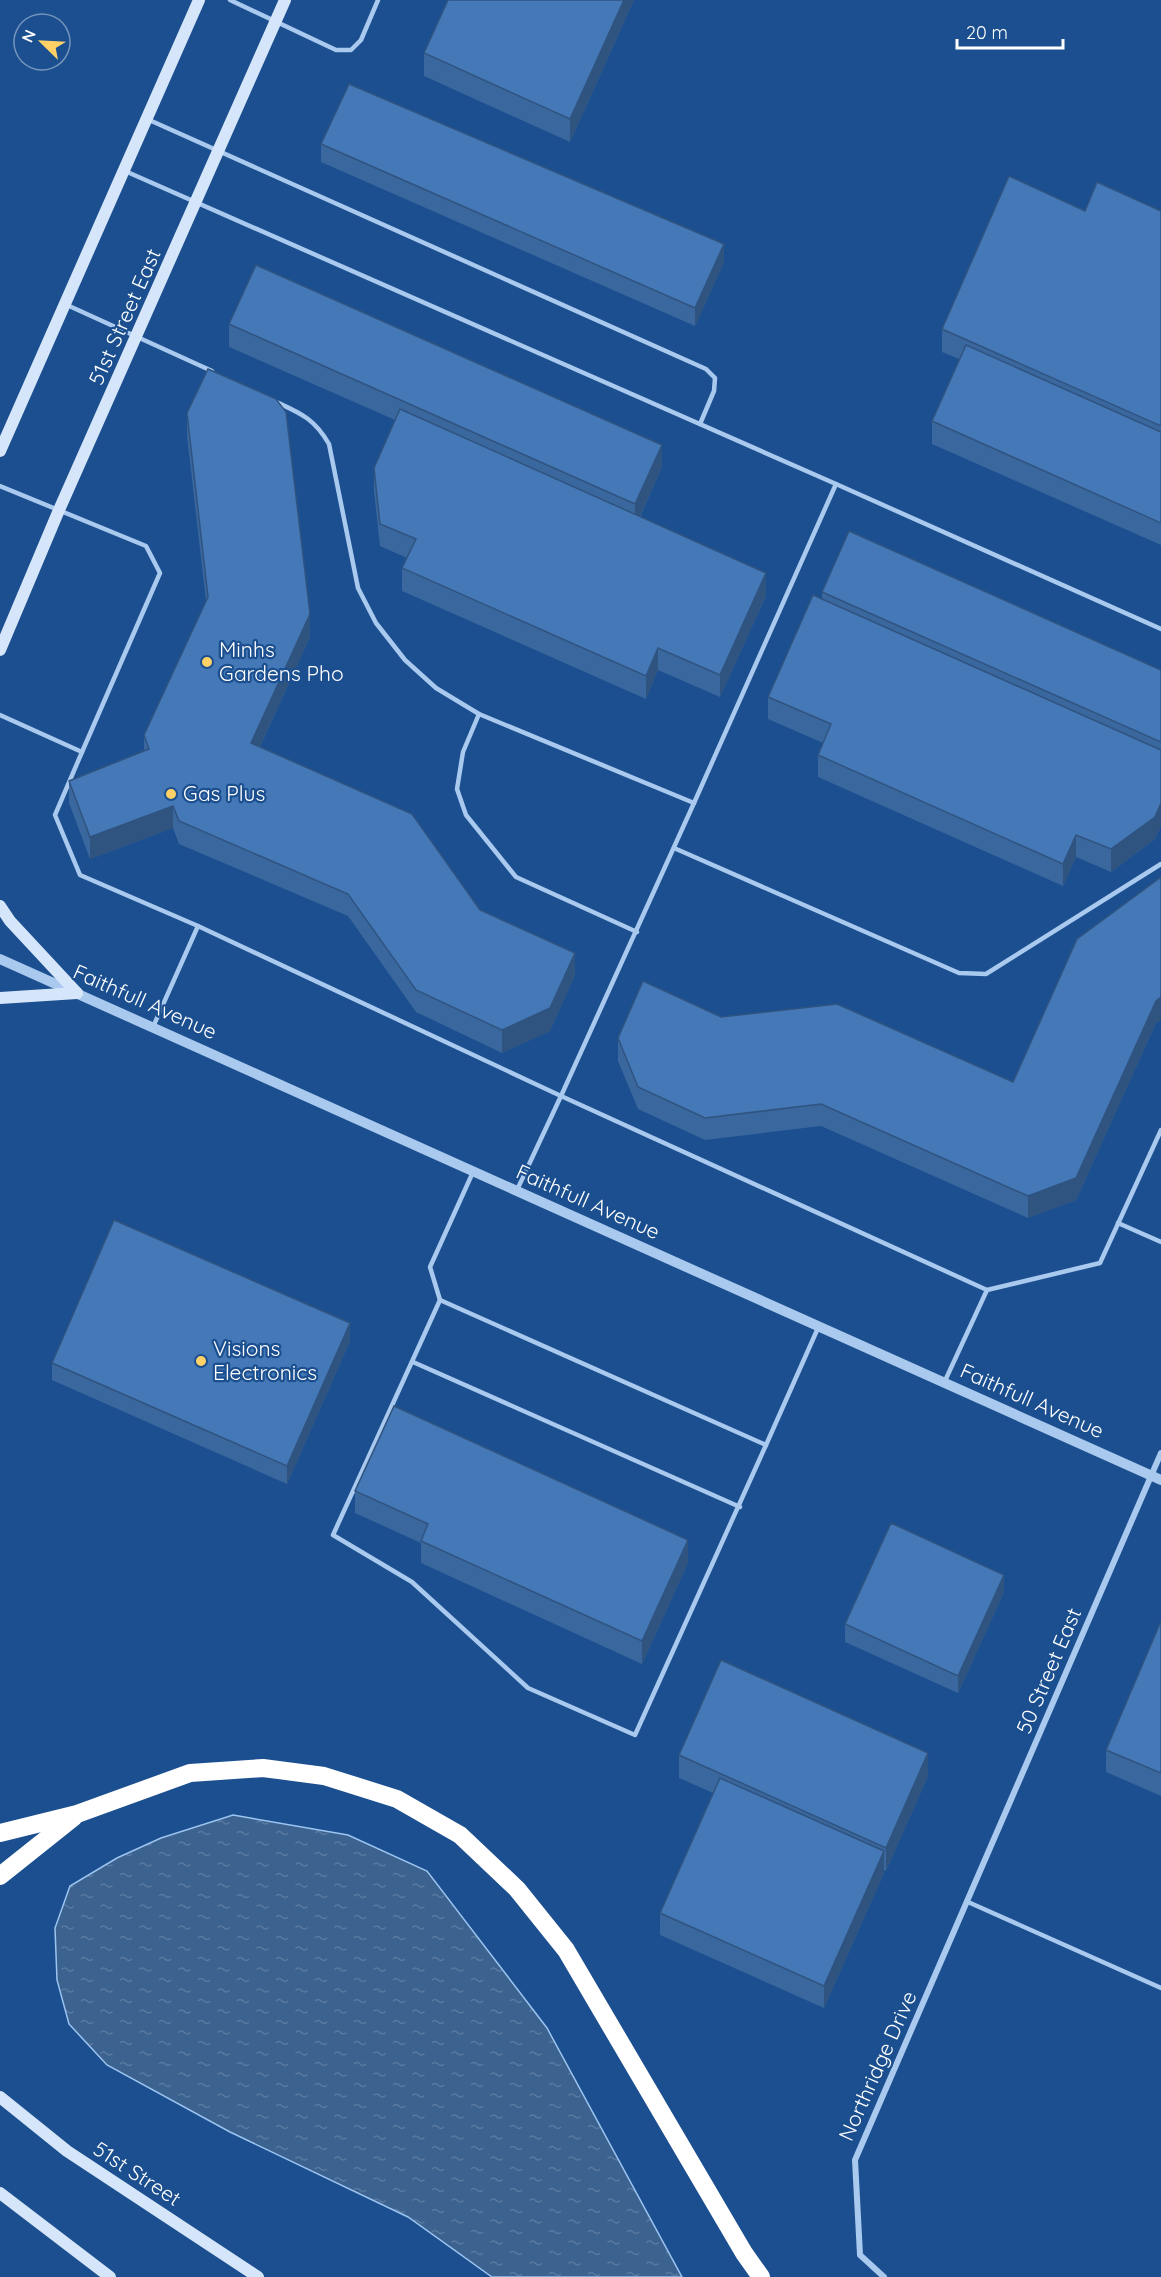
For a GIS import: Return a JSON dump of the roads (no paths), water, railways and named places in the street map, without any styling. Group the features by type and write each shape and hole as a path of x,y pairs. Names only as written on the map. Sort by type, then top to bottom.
{"highway":[{"path":"0,1833 77,1814 190,1773 263,1767 324,1776 397,1799 460,1835 517,1889 566,1950 744,2253 761,2277"},
{"path":"0,1876 77,1814"}],"main road":[{"path":"0,451 199,0"},
{"name":"51st Street East","path":"0,650 59,510 138,337 285,0"},
{"path":"0,906 10,921 77,993"},
{"path":"0,998 77,993"},
{"name":"51st Street","path":"0,2097 67,2151 258,2277"},
{"path":"0,2193 111,2277"}],"street":[{"name":"Faithfull Avenue","path":"0,959 1156,1478"},
{"name":"50 Street East","path":"968,1902 1156,1478 1161,1453"},
{"name":"Northridge Drive","path":"884,2277 860,2255 855,2160 968,1902"}],"lane":[{"path":"230,0 336,50 351,50 361,40 378,0"},
{"path":"147,119 706,369 715,378 714,391 700,424"},
{"path":"123,171 1161,629"},
{"path":"64,304 222,376"},
{"path":"264,396 306,415 320,428 329,444 358,588 376,623 405,660 436,688 479,714 694,803"},
{"path":"516,1191 637,932 836,484"},
{"path":"0,486 146,546 160,573 55,815 80,875 198,926 561,1096 987,1290 1100,1263 1161,1130"},
{"path":"479,714 463,752 457,789 466,815 516,877 637,932"},
{"path":"0,715 82,752"},
{"path":"674,848 959,974 986,974 1161,864"},
{"path":"153,1027 198,926"},
{"path":"473,1172 430,1267 440,1300 333,1535 412,1582 528,1688 538,1693 634,1735 740,1507 819,1326"},
{"path":"1118,1223 1161,1242"},
{"path":"944,1383 987,1290"},
{"path":"440,1300 766,1445"},
{"path":"413,1362 740,1507"},
{"path":"968,1902 1161,1988"}],"water":[{"path":"233,1815 348,1835 427,1871 547,2028 682,2277 492,2277 408,2217 230,2132 107,2065 69,2024 57,1980 55,1928 70,1886 117,1858 161,1838"}],"place":[{"name":"Minhs Gardens Pho","path":"207,662"},
{"name":"Gas Plus","path":"171,794"},
{"name":"Visions Electronics","path":"201,1361"}]}
